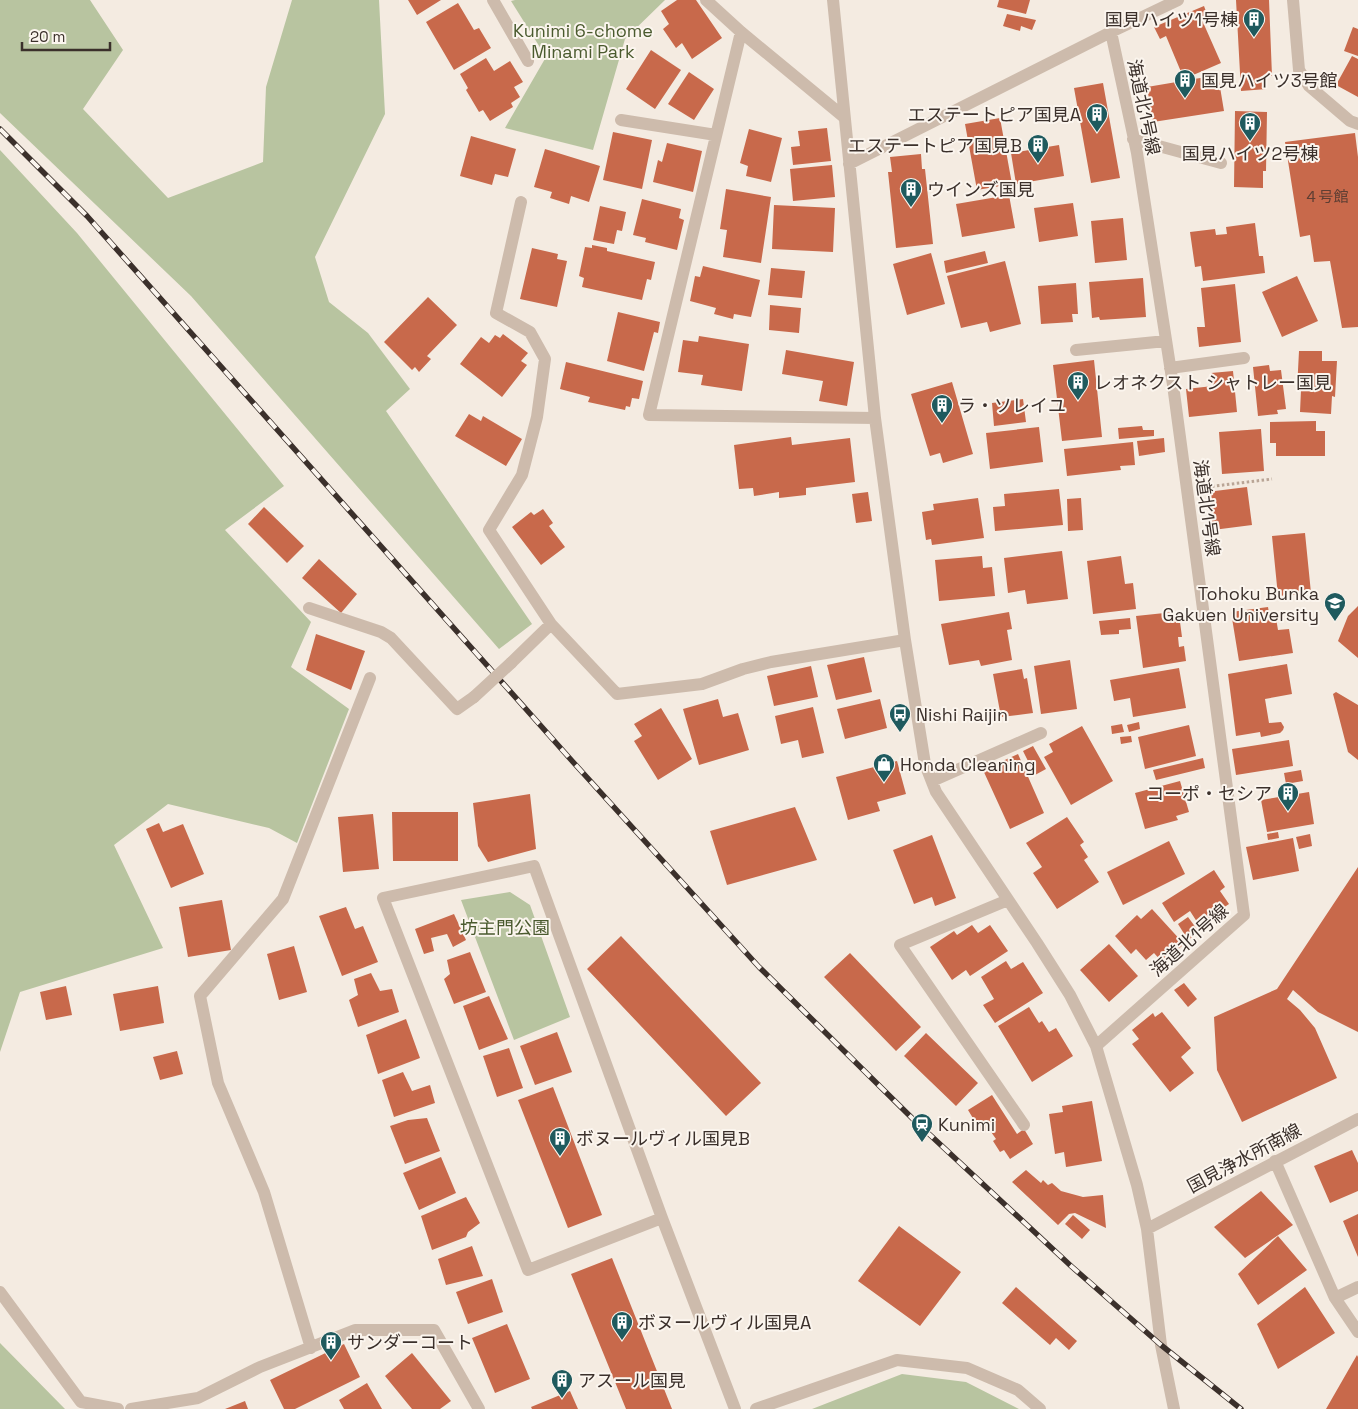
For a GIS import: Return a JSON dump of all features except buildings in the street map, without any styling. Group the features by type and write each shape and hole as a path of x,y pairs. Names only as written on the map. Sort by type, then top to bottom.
{"street":[{"path":"493,0 528,61"},
{"path":"706,0 741,32 844,117"},
{"path":"833,0 875,418 905,640 925,764 936,792 1070,995 1096,1046 1138,1185 1147,1229 1162,1345 1174,1409"},
{"path":"849,164 1178,0"},
{"path":"1293,0 1299,70 1309,86 1350,121 1358,124"},
{"path":"741,32 649,416 875,418"},
{"name":"海道北1号線","path":"1096,1046 1244,915 1166,341 1134,139 1111,32"},
{"path":"621,120 716,135"},
{"path":"1134,139 1221,163"},
{"path":"521,202 496,313 530,332 545,359 537,417 522,475 489,530 551,624 617,694 702,684 743,669 771,662 905,640"},
{"path":"1076,350 1166,341"},
{"path":"1170,368 1244,358"},
{"path":"309,608 381,632 391,638 457,709 474,697 551,624"},
{"path":"311,1348 264,1192 218,1084 200,996 282,899 370,678"},
{"path":"932,781 1040,733"},
{"path":"662,1218 528,1270 383,898 534,866 662,1218 735,1409"},
{"path":"1008,900 900,944 1024,1125"},
{"name":"国見浄水所南線","path":"1147,1229 1358,1118"},
{"path":"1275,1161 1336,1298 1358,1332"},
{"path":"1336,1298 1358,1287"},
{"path":"0,1292 81,1402 118,1409"},
{"path":"131,1409 198,1398 260,1367 355,1330 434,1330 479,1409"},
{"path":"756,1409 897,1360 967,1368 1018,1390 1040,1409"}],"path":[{"path":"1187,490 1272,479"}],"green space":[{"path":"0,0 90,0 123,50 83,109 168,198 263,162 266,87 292,0 379,0 385,114 315,257 329,302 368,333 410,389 386,411 532,624 499,649 191,296 0,113"},
{"name":"Kunimi 6-chome Minami Park","path":"665,0 625,39 593,150 505,128 546,57 511,1"},
{"path":"0,150 77,233 284,486 225,530 311,622 291,667 349,709 297,843 269,828 168,804 114,845 163,948 20,992 0,1052"},
{"name":"坊主門公園","path":"510,892 530,905 570,1017 514,1040 461,900"},
{"path":"0,1343 65,1409 0,1409"},
{"path":"902,1374 966,1382 1019,1409 812,1409"}],"railway":[{"path":"0,129 87,216 573,762 759,967 914,1120 1071,1266 1161,1345 1241,1409"}],"place":[{"name":"国見ハイツ1号棟","path":"1254,38"},
{"name":"国見ハイツ3号館","path":"1185,99"},
{"name":"エステートピア国見A","path":"1097,133"},
{"name":"国見ハイツ2号棟","path":"1250,142"},
{"name":"エステートピア国見B","path":"1038,164"},
{"name":"ウインズ国見","path":"911,208"},
{"name":"レオネクスト シャトレー国見","path":"1078,401"},
{"name":"ラ・ソレイユ","path":"942,424"},
{"name":"Tohoku Bunka Gakuen University","path":"1335,622"},
{"name":"Nishi Raijin","path":"900,733"},
{"name":"Honda Cleaning","path":"884,783"},
{"name":"コーポ・セシア","path":"1288,812"},
{"name":"Kunimi","path":"922,1143"},
{"name":"ボヌールヴィル国見B","path":"560,1157"},
{"name":"ボヌールヴィル国見A","path":"622,1341"},
{"name":"サンダーコート","path":"331,1361"},
{"name":"アスール国見","path":"562,1399"}]}
